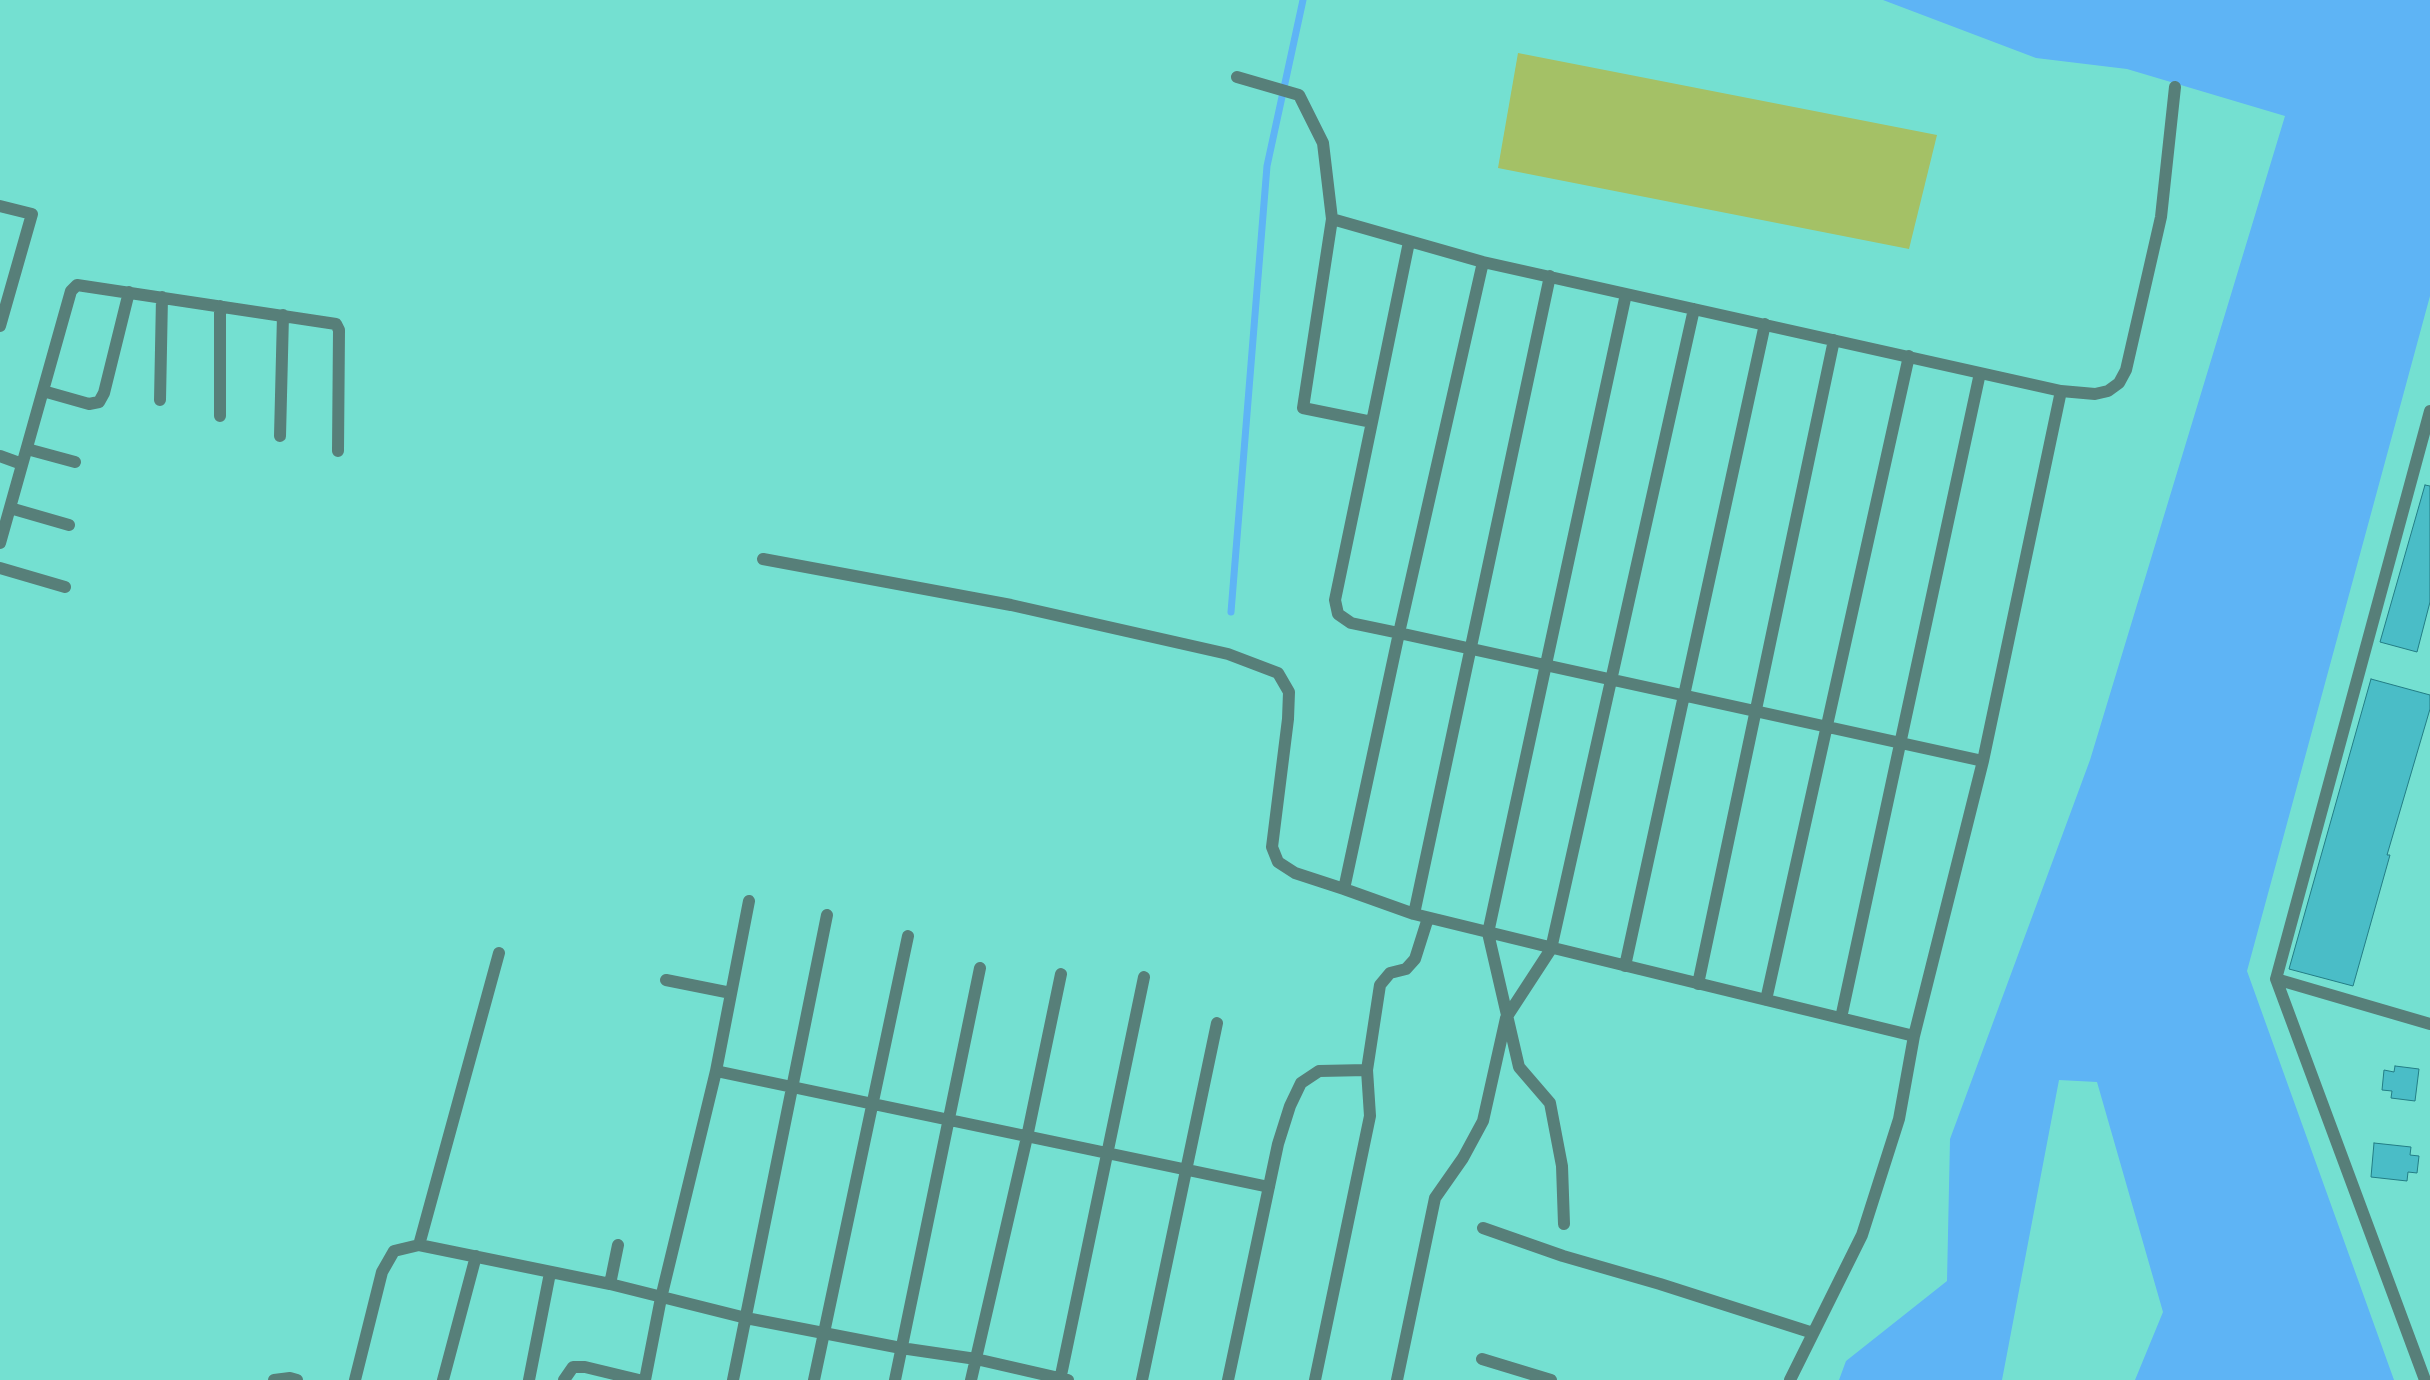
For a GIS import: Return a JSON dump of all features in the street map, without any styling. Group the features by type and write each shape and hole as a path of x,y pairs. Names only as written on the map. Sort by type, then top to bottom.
{"street":[{"path":"1237,77 1299,94 1323,143 1332,219 1302,408 1372,422"},
{"path":"1332,219 1483,262 2061,391 2095,394 2108,390 2119,383 2126,370 2161,217 2175,87"},
{"path":"0,206 32,214 0,326"},
{"path":"1409,242 1335,600 1338,614 1350,623 1983,761"},
{"path":"1344,889 1399,633 1483,262"},
{"path":"1414,914 1550,276"},
{"path":"0,543 71,291 77,285 336,324 340,330 338,451"},
{"path":"43,391 89,404 99,402 104,393 129,292"},
{"path":"1564,1224 1562,1166 1550,1103 1518,1067 1488,933 1626,294"},
{"path":"160,400 162,297"},
{"path":"220,306 220,416"},
{"path":"1397,1380 1435,1198 1463,1158 1483,1121 1506,1018 1552,949 1610,680 1694,309"},
{"path":"280,436 283,315"},
{"path":"1625,966 1765,324"},
{"path":"1698,984 1757,712 1834,340"},
{"path":"1766,1000 1910,356"},
{"path":"1841,1018 1980,373"},
{"path":"1790,1380 1862,1235 1899,1119 1914,1036 1983,761 2061,391"},
{"path":"2425,1380 2276,979 2430,411"},
{"path":"27,449 75,462"},
{"path":"0,456 22,464"},
{"path":"10,508 69,524"},
{"path":"763,559 1011,605 1228,654 1278,673 1289,692 1288,719 1272,847 1278,862 1295,873 1428,918 1914,1036"},
{"path":"0,568 65,587"},
{"path":"645,1380 661,1298 716,1071 749,901"},
{"path":"733,1380 827,915"},
{"path":"1315,1380 1370,1116 1367,1070 1380,986 1390,973 1406,969 1414,959 1428,918"},
{"path":"814,1380 908,936"},
{"path":"419,1245 499,953"},
{"path":"895,1380 980,968"},
{"path":"971,1380 1027,1137 1061,974"},
{"path":"355,1380 382,1272 394,1250 419,1245 610,1284 746,1318 901,1348 976,1359 1063,1379 1144,976"},
{"path":"2276,979 2430,1024"},
{"path":"666,980 731,993"},
{"path":"1142,1380 1217,1023"},
{"path":"1228,1380 1278,1144 1290,1106 1301,1083 1319,1071 1367,1070"},
{"path":"716,1071 1269,1187"},
{"path":"1483,1228 1562,1256 1660,1284 1813,1334"},
{"path":"610,1284 618,1245"},
{"path":"443,1380 476,1256"},
{"path":"529,1380 550,1272"},
{"path":"1482,1359 1551,1380"},
{"path":"564,1380 573,1367 585,1367 640,1380"},
{"path":"274,1380 290,1378 297,1380"}],"green space":[{"path":"1518,53 1937,135 1909,249 1498,168"}],"water":[{"path":"1883,0 2430,0 2430,296 2247,971 2394,1380 2135,1380 2163,1312 2097,1082 2059,1080 2002,1380 1839,1380 1846,1361 1947,1281 1950,1139 2090,760 2285,116 2127,69 2036,58"}],"building":[{"path":"2425,485 2430,486 2430,602 2417,652 2380,642"},
{"path":"2371,679 2430,695 2430,709 2387,855 2390,855 2353,986 2289,969"},
{"path":"2395,1066 2419,1069 2415,1101 2391,1098 2392,1091 2382,1090 2384,1070 2394,1072"},
{"path":"2374,1143 2411,1147 2410,1155 2419,1156 2417,1173 2408,1172 2407,1181 2371,1177"}],"waterway":[{"path":"1231,612 1267,166 1303,0"}]}
